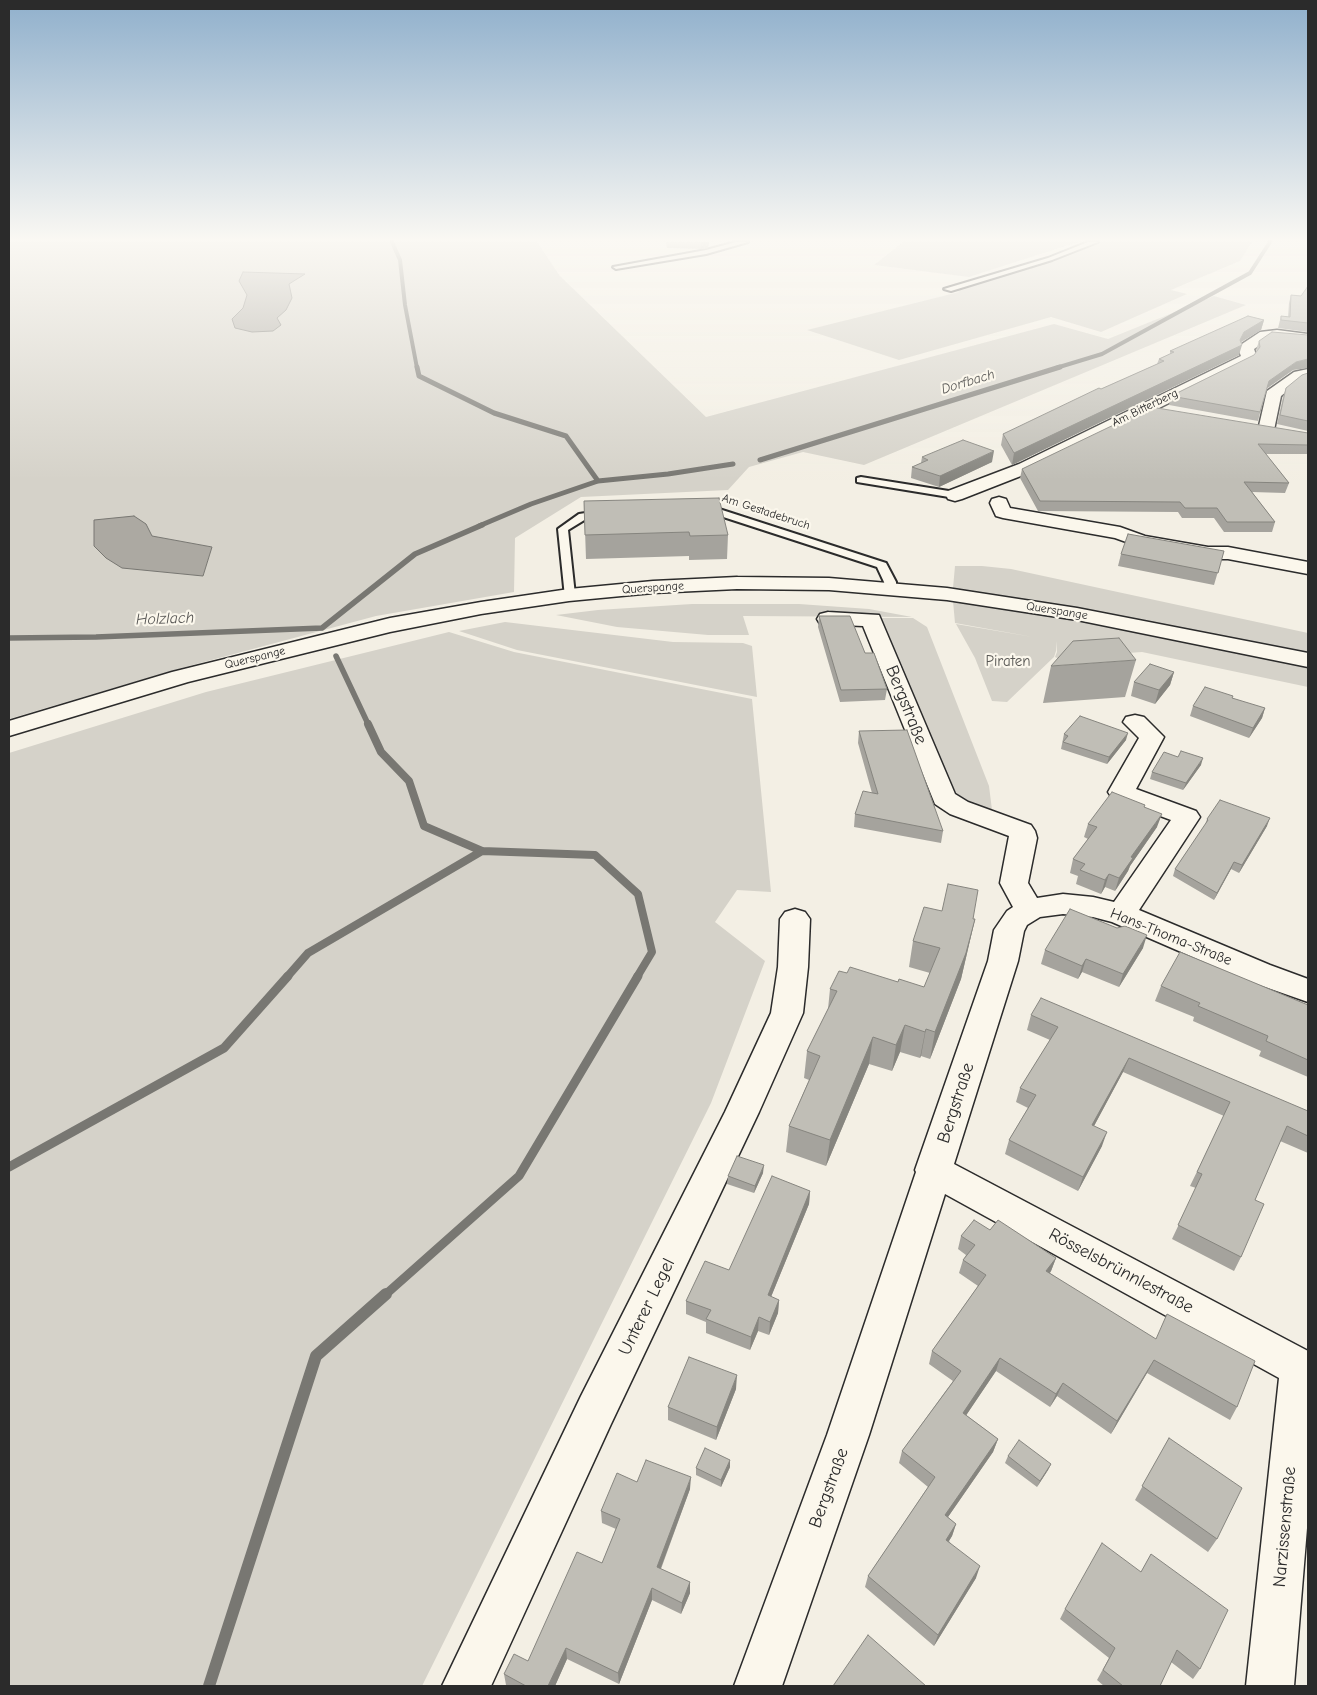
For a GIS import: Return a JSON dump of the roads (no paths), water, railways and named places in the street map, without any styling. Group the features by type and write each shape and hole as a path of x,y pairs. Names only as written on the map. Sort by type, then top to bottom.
{"street":[{"name":"Am Bitterberg","path":"955,494 1008,475 1246,359 1249,355 1246,352 1247,347 1262,337 1270,334 1308,338"},
{"path":"1266,430 1273,394 1298,375 1308,374"},
{"path":"1145,408 1173,413"},
{"path":"1247,426 1283,433"},
{"path":"1008,475 999,503 1003,512 1120,533 1140,541 1208,554 1228,553 1308,568"},
{"path":"955,494 999,503"},
{"name":"Querspange","path":"9,729 180,677 285,650 399,624 480,608 569,595 653,587 737,583 829,584 946,594 1077,614 1308,660"},
{"name":"Bergstraße","path":"758,1686 848,1435 933,1170 1003,961 1010,930 1017,918 1030,910 1014,883 1023,838 1021,832 958,808 944,798 872,620 828,619"},
{"path":"1121,914 1187,817 1121,792 1152,737 1135,722"},
{"name":"Hans-Thoma-Straße","path":"1030,910 1063,904 1092,907 1121,914 1259,973 1308,991"},
{"name":"Unterer Legel","path":"466,1686 596,1410 738,1121 787,1014 793,967 795,920"},
{"name":"Rösselsbrünnlestraße","path":"933,1170 1304,1370"},
{"name":"Narzissenstraße","path":"1270,1686 1304,1370"}],"lane":[{"name":"Am Bitterberg","path":"861,480 955,494"},
{"name":"Am Gestadebruch","path":"696,510 712,510 882,565 890,582 890,588"},
{"path":"569,595 563,529 583,516 617,513"}],"waterway":[{"path":"408,321 417,368"},
{"name":"Dorfbach","path":"1056,368 1102,354 1162,321"},
{"path":"417,367 419,376 494,413 566,436 598,481"},
{"name":"Dorfbach","path":"760,460 1060,367"},
{"name":"Dorfbach","path":"598,481 668,474 733,464"},
{"path":"479,526 531,504 598,481"},
{"name":"Holzlach","path":"9,638 96,637 322,628 415,554 482,525"},
{"path":"336,656 369,726"},
{"path":"368,724 381,752 409,781 424,826 482,851"},
{"path":"287,977 308,953 482,851"},
{"path":"482,851 595,855 638,894 652,952 637,977"},
{"path":"9,1167 224,1048 288,976"},
{"path":"385,1295 519,1176 638,976"},
{"path":"209,1686 316,1356 386,1294"}],"park label":[{"name":"Piraten","path":"1008,662"}]}
